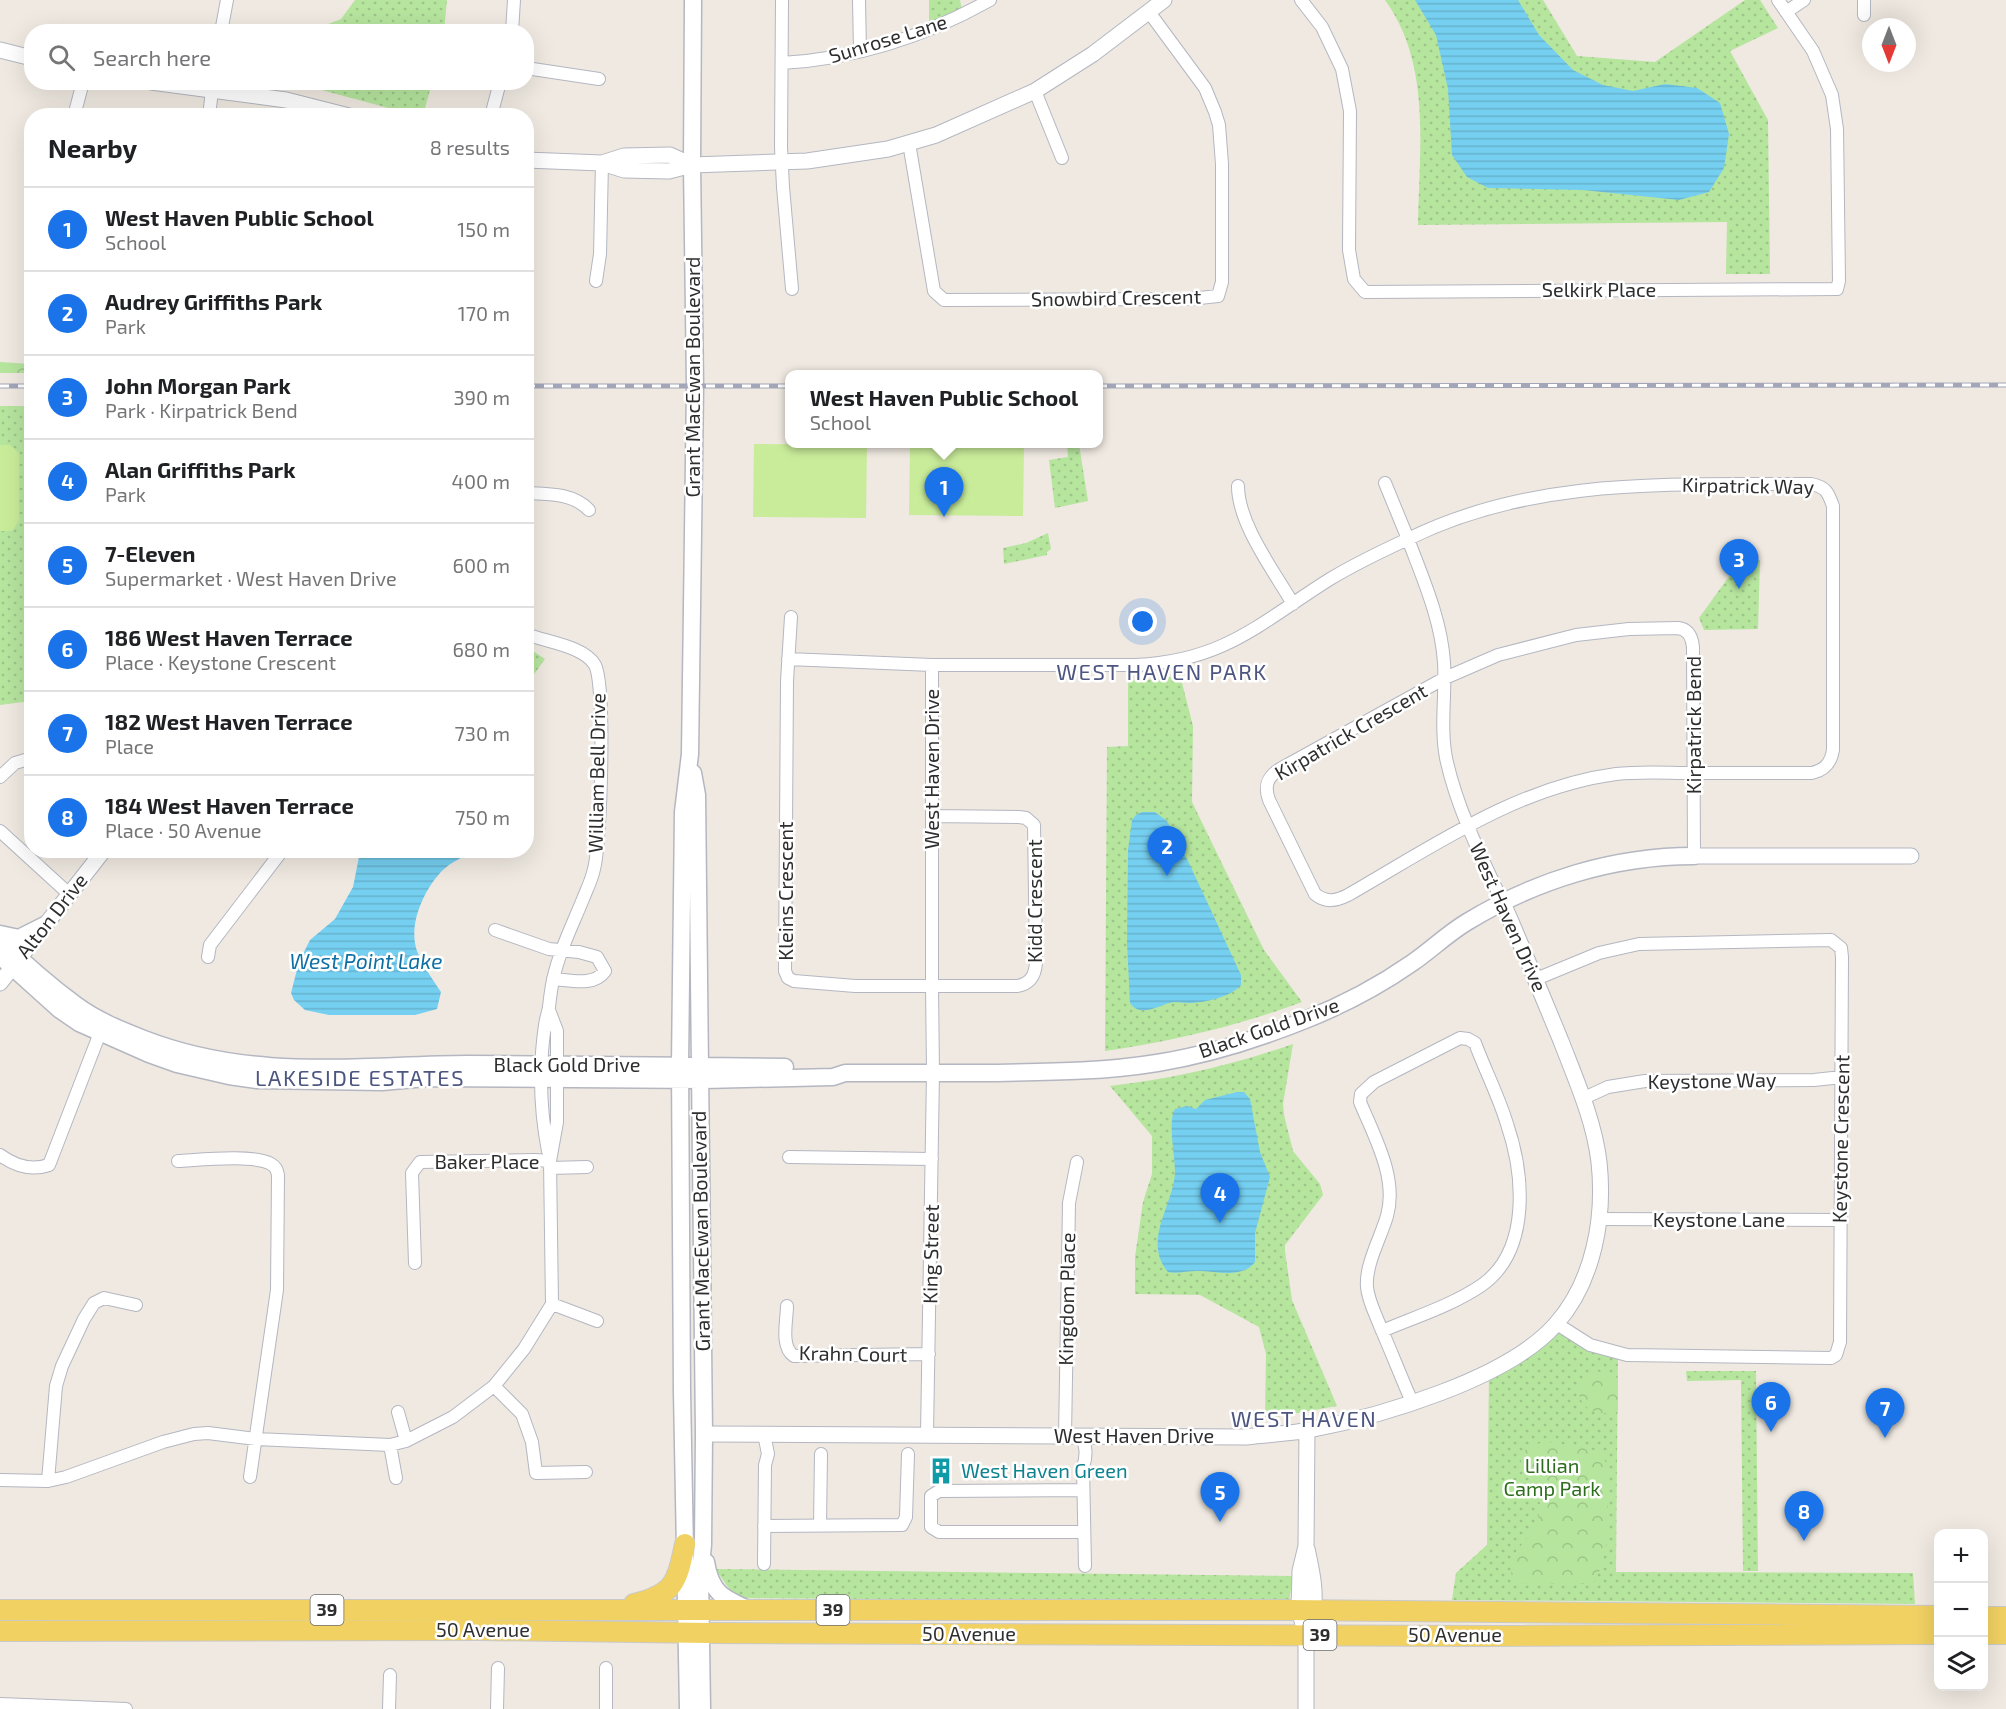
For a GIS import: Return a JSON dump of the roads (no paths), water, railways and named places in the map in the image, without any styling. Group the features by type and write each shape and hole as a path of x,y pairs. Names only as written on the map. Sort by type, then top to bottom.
{"main road":[{"name":"Grant MacEwan Boulevard","path":"693,0 692,165 695,386 690,754 683,812 680,1072 681,1380 694,1544"},
{"name":"Grant MacEwan Boulevard","path":"688,1709 693,1633 694,1544 704,1434 697,795 690,754"},
{"name":"Black Gold Drive","path":"0,940 10,961 60,1010 174,1051 264,1067 700,1072 826,1067 845,1073 1106,1070 1158,1063 1249,1040 1350,1001 1396,974 1467,922 1535,888 1601,866 1648,858 1694,856"},
{"path":"0,934 9,937 23,937 45,925"},
{"path":"611,1610 648,1600 663,1593 678,1575 694,1544"},
{"path":"694,1544 716,1591 728,1600 751,1610"},
{"name":"50 Avenue","path":"0,1610 1306,1610 1934,1616"},
{"path":"1994,1618 2006,1634"},
{"name":"50 Avenue","path":"0,1631 481,1630 1306,1635 1934,1634"},
{"name":"Grant MacEwan Boulevard","path":"693,1633 702,1709"}],"street":[{"path":"222,24 227,0"},
{"path":"512,24 514,0"},
{"path":"782,0 782,163 792,289"},
{"path":"860,0 860,51"},
{"name":"Sunrose Lane","path":"782,63 823,60 927,32 990,0"},
{"path":"534,160 602,163 624,156 670,155 692,165 782,163 888,149 936,135 1035,91 1093,54 1164,0"},
{"name":"Selkirk Place","path":"1301,0 1322,27 1342,69 1350,111 1349,250 1354,279 1365,292 1837,289 1839,281 1837,129 1832,95 1813,51 1778,0"},
{"path":"1786,12 1804,0"},
{"path":"1864,0 1864,15"},
{"name":"Snowbird Crescent","path":"909,143 934,291 944,300 1190,299 1218,296 1222,282 1222,164 1219,125 1204,88 1149,12"},
{"path":"0,50 24,56"},
{"path":"534,69 599,79"},
{"path":"76,108 81,90"},
{"path":"210,108 212,90"},
{"path":"233,90 318,108"},
{"path":"493,108 498,90"},
{"path":"1035,91 1062,158"},
{"path":"596,281 600,255 602,163"},
{"path":"1385,483 1408,539"},
{"name":"Kirpatrick Way","path":"1408,539 1429,528 1481,509 1561,493 1644,485 1811,484 1823,486 1833,506 1832,757 1825,768 1812,773 1694,773"},
{"path":"1238,486 1238,499 1245,521 1293,604"},
{"path":"534,494 569,497 584,504 589,510"},
{"name":"West Haven Drive","path":"704,1434 1246,1437 1307,1430 1354,1420 1455,1387 1509,1361 1533,1346 1557,1324 1586,1274 1594,1246 1599,1219 1598,1160 1584,1098 1536,979 1455,793 1446,755 1445,678 1438,623 1408,539 1332,578 1260,627 1208,653 1174,661 1136,665 932,665 933,1073"},
{"name":"Kleins Crescent","path":"791,617 788,659 785,971 788,978 794,981 810,983 855,986 932,986"},
{"name":"Kirpatrick Bend","path":"1445,678 1498,655 1576,635 1646,628 1684,629 1690,635 1693,646 1694,856"},
{"name":"William Bell Drive","path":"534,637 545,642 569,646 585,654 595,664 601,745 597,849 594,870 561,951 553,979 549,1010 557,1031 549,1071 557,1122 550,1164 552,1304"},
{"path":"788,659 932,665"},
{"name":"Kirpatrick Crescent","path":"1445,678 1276,772 1267,782 1266,793 1311,886 1316,894 1326,900 1340,899 1468,826"},
{"path":"0,777 15,763 24,760"},
{"path":"1468,826 1497,810 1574,783 1616,774 1694,773"},
{"name":"Kidd Crescent","path":"932,816 1019,817 1026,818 1034,825 1036,963 1034,975 1026,984 932,986"},
{"path":"0,831 24,853"},
{"path":"1694,856 1911,856"},
{"path":"29,858 68,894"},
{"name":"Alton Drive","path":"0,982 10,961 45,925 97,858"},
{"path":"208,957 210,945 276,858"},
{"path":"495,930 549,949 579,951 597,957 604,971 601,977 591,981 553,979"},
{"name":"Keystone Crescent","path":"1536,979 1599,953 1639,944 1831,940 1841,948 1842,957 1840,1342 1836,1355 1831,1358 1627,1355 1590,1345 1557,1324"},
{"path":"0,1155 12,1164 37,1169 49,1165 102,1027"},
{"path":"1382,1331 1455,1299 1482,1284 1501,1266 1514,1245 1519,1204 1516,1157 1507,1123 1474,1043 1468,1039 1460,1038 1374,1082 1360,1094 1360,1102 1381,1154 1390,1185 1388,1215 1368,1273 1369,1297 1382,1331 1412,1402"},
{"name":"King Street","path":"927,1436 933,1073"},
{"name":"Keystone Way","path":"1584,1098 1608,1087 1645,1081 1814,1080 1842,1077"},
{"path":"789,1157 932,1159"},
{"path":"178,1161 254,1159 272,1164 278,1175 277,1290 250,1477"},
{"name":"Baker Place","path":"415,1263 412,1173 420,1162 535,1160 550,1164"},
{"name":"Kingdom Place","path":"1065,1436 1069,1203 1077,1162"},
{"path":"550,1164 587,1167"},
{"name":"Keystone Lane","path":"1599,1219 1840,1220"},
{"path":"48,1481 58,1376 88,1310 94,1303 104,1298 136,1305"},
{"path":"0,1480 48,1481 81,1473 164,1442 194,1434 220,1433 256,1440 390,1445 406,1441 453,1417 494,1386 524,1349 552,1304 597,1321"},
{"name":"Krahn Court","path":"787,1306 786,1346 789,1353 794,1356 929,1354"},
{"path":"494,1386 522,1414 532,1442 536,1473 586,1472"},
{"path":"398,1412 406,1441"},
{"path":"1306,1709 1306,1610 1300,1571 1306,1546 1307,1430"},
{"path":"764,1434 760,1446 765,1465 764,1564"},
{"path":"1082,1436 1078,1456 1083,1467 1085,1566"},
{"path":"390,1445 396,1478"},
{"path":"820,1525 821,1454"},
{"path":"764,1526 902,1525 906,1517 908,1454"},
{"path":"1083,1490 939,1491 932,1496 931,1527 939,1532 1084,1532"},
{"path":"497,1709 498,1668"},
{"path":"606,1668 606,1709"},
{"path":"389,1709 390,1675"},
{"path":"0,1704 126,1709"}],"water":[{"path":"1415,0 1518,0 1539,35 1573,70 1603,85 1633,91 1665,84 1697,88 1720,103 1729,134 1724,168 1709,192 1679,200 1583,190 1488,188 1467,177 1452,155 1448,89 1436,35"},
{"path":"1142,812 1155,812 1167,821 1188,861 1241,975 1241,985 1231,993 1194,1003 1174,1002 1145,1010 1134,1008 1130,1003 1127,943 1128,850 1132,820"},
{"name":"West Point Lake","path":"359,858 461,858 444,869 428,890 419,909 414,931 417,951 441,992 437,1009 415,1015 329,1015 305,1010 294,1000 291,993 299,962 310,940 335,919 353,887"},
{"path":"1244,1092 1250,1099 1260,1152 1270,1177 1255,1233 1255,1262 1243,1271 1227,1273 1168,1272 1161,1260 1158,1236 1175,1173 1173,1113 1175,1109 1187,1106 1196,1109 1205,1100"}],"railway":[{"path":"1103,386 2006,385"},
{"path":"0,386 24,386"},
{"path":"534,386 785,386"}],"place":[{"name":"West Haven Public School","path":"944,517"},
{"name":"John Morgan Park","path":"1739,589"},
{"name":"Audrey Griffiths Park","path":"1167,876"},
{"name":"Alan Griffiths Park","path":"1220,1223"},
{"name":"186 West Haven Terrace","path":"1771,1432"},
{"name":"182 West Haven Terrace","path":"1885,1438"},
{"name":"West Haven Green","path":"941,1471"},
{"name":"7-Eleven","path":"1220,1522"},
{"name":"184 West Haven Terrace","path":"1804,1541"}],"district":[{"name":"WEST HAVEN PARK","path":"1162,672"},
{"name":"LAKESIDE ESTATES","path":"360,1078"},
{"name":"WEST HAVEN","path":"1304,1419"}],"park label":[{"name":"Lillian Camp Park","path":"1552,1478"}]}
